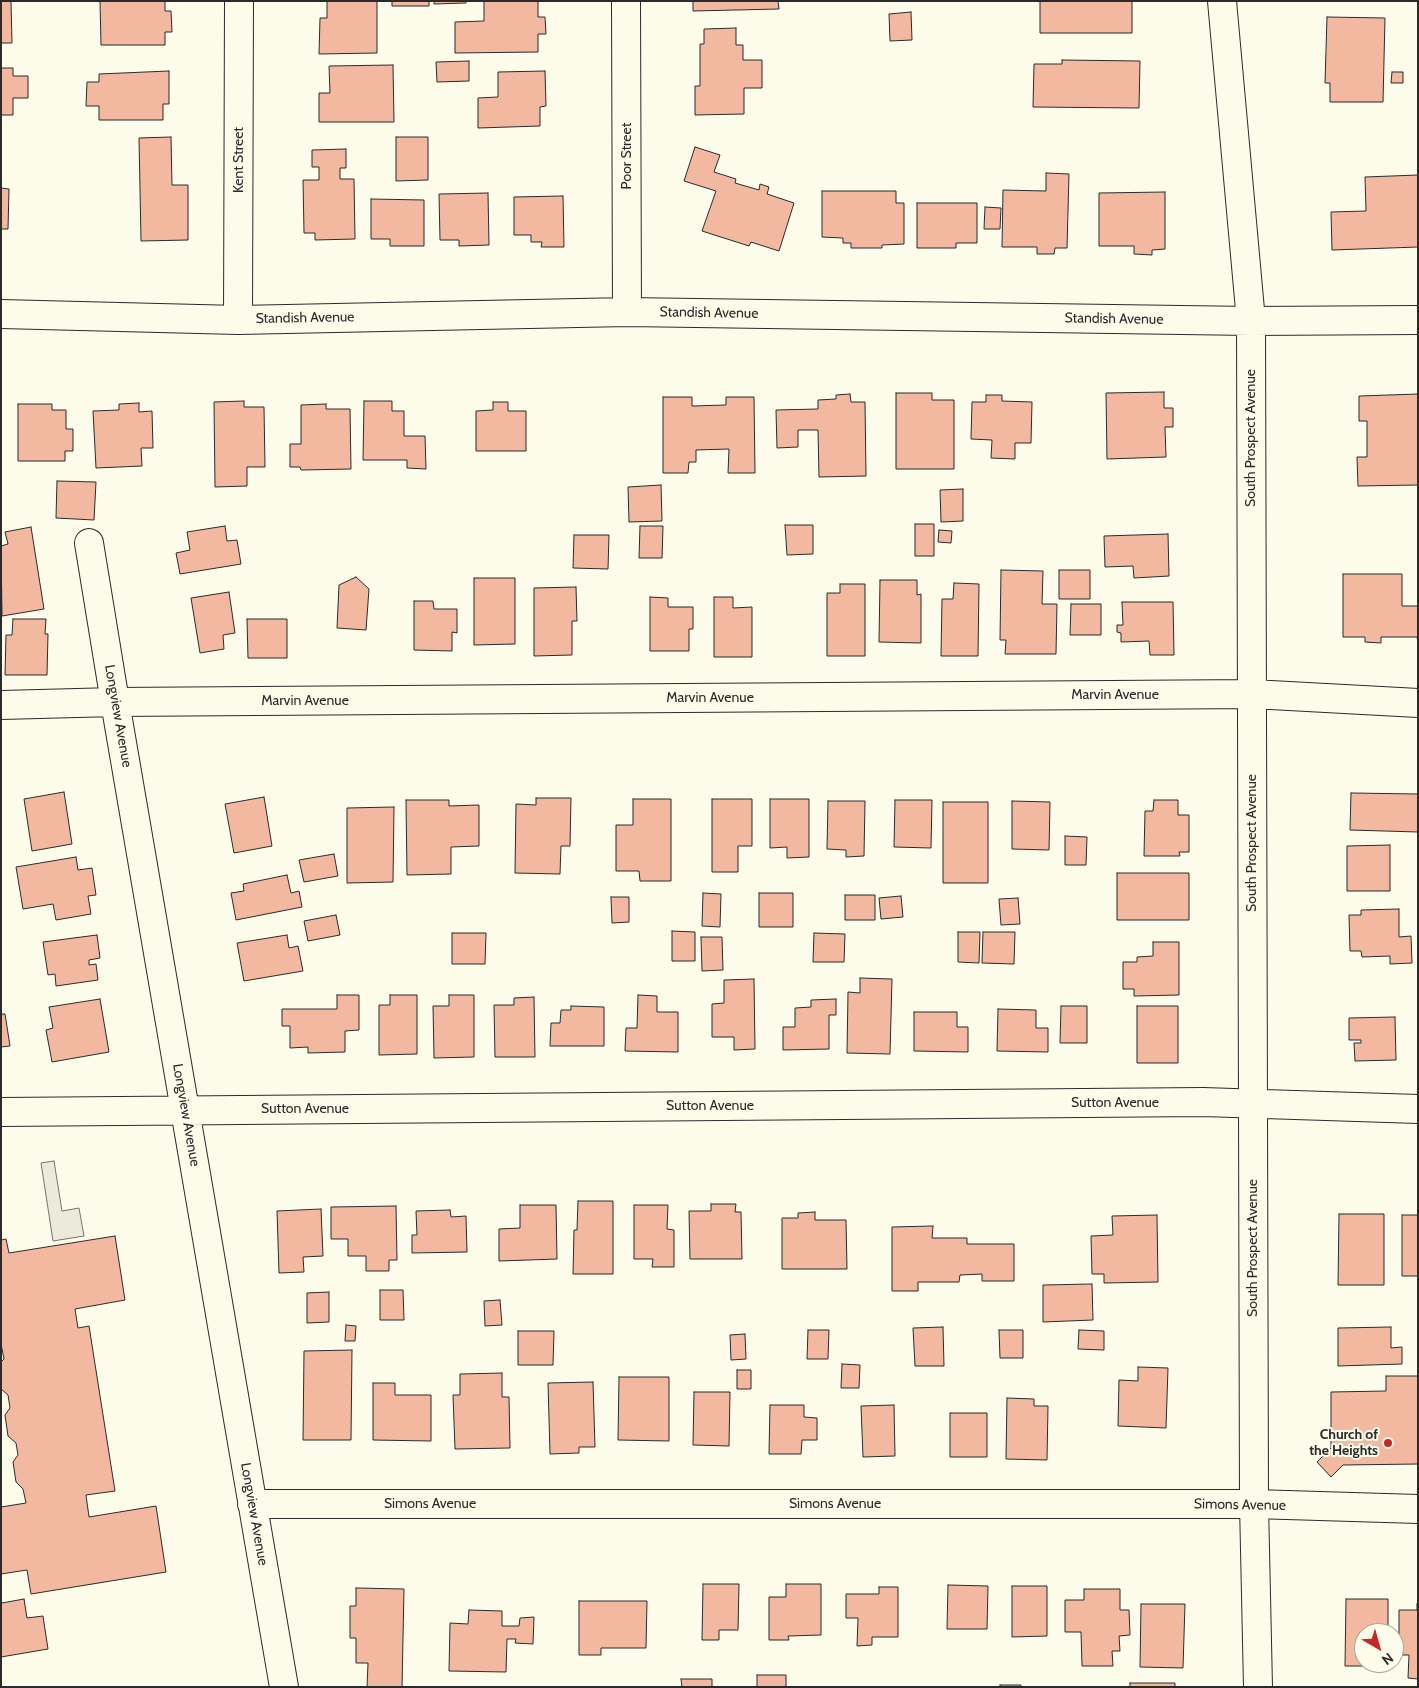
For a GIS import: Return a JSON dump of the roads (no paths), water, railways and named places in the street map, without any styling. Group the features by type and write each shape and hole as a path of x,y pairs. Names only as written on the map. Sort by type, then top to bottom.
{"street":[{"name":"Kent Street","path":"238,320 240,1"},
{"name":"Poor Street","path":"626,1 627,312"},
{"name":"South Prospect Avenue","path":"1222,1 1251,321 1254,1504 1258,1687"},
{"name":"Standish Avenue","path":"1,314 238,320 627,312 1251,321 1418,320"},
{"name":"Longview Avenue","path":"89,543 284,1687"},
{"name":"Marvin Avenue","path":"1,704 1252,694 1418,703"},
{"name":"Sutton Avenue","path":"1,1112 1203,1102 1418,1109"},
{"name":"Simons Avenue","path":"252,1504 1254,1504 1418,1509"}],"place":[{"name":"Church of the Heights","path":"1388,1443"}]}
